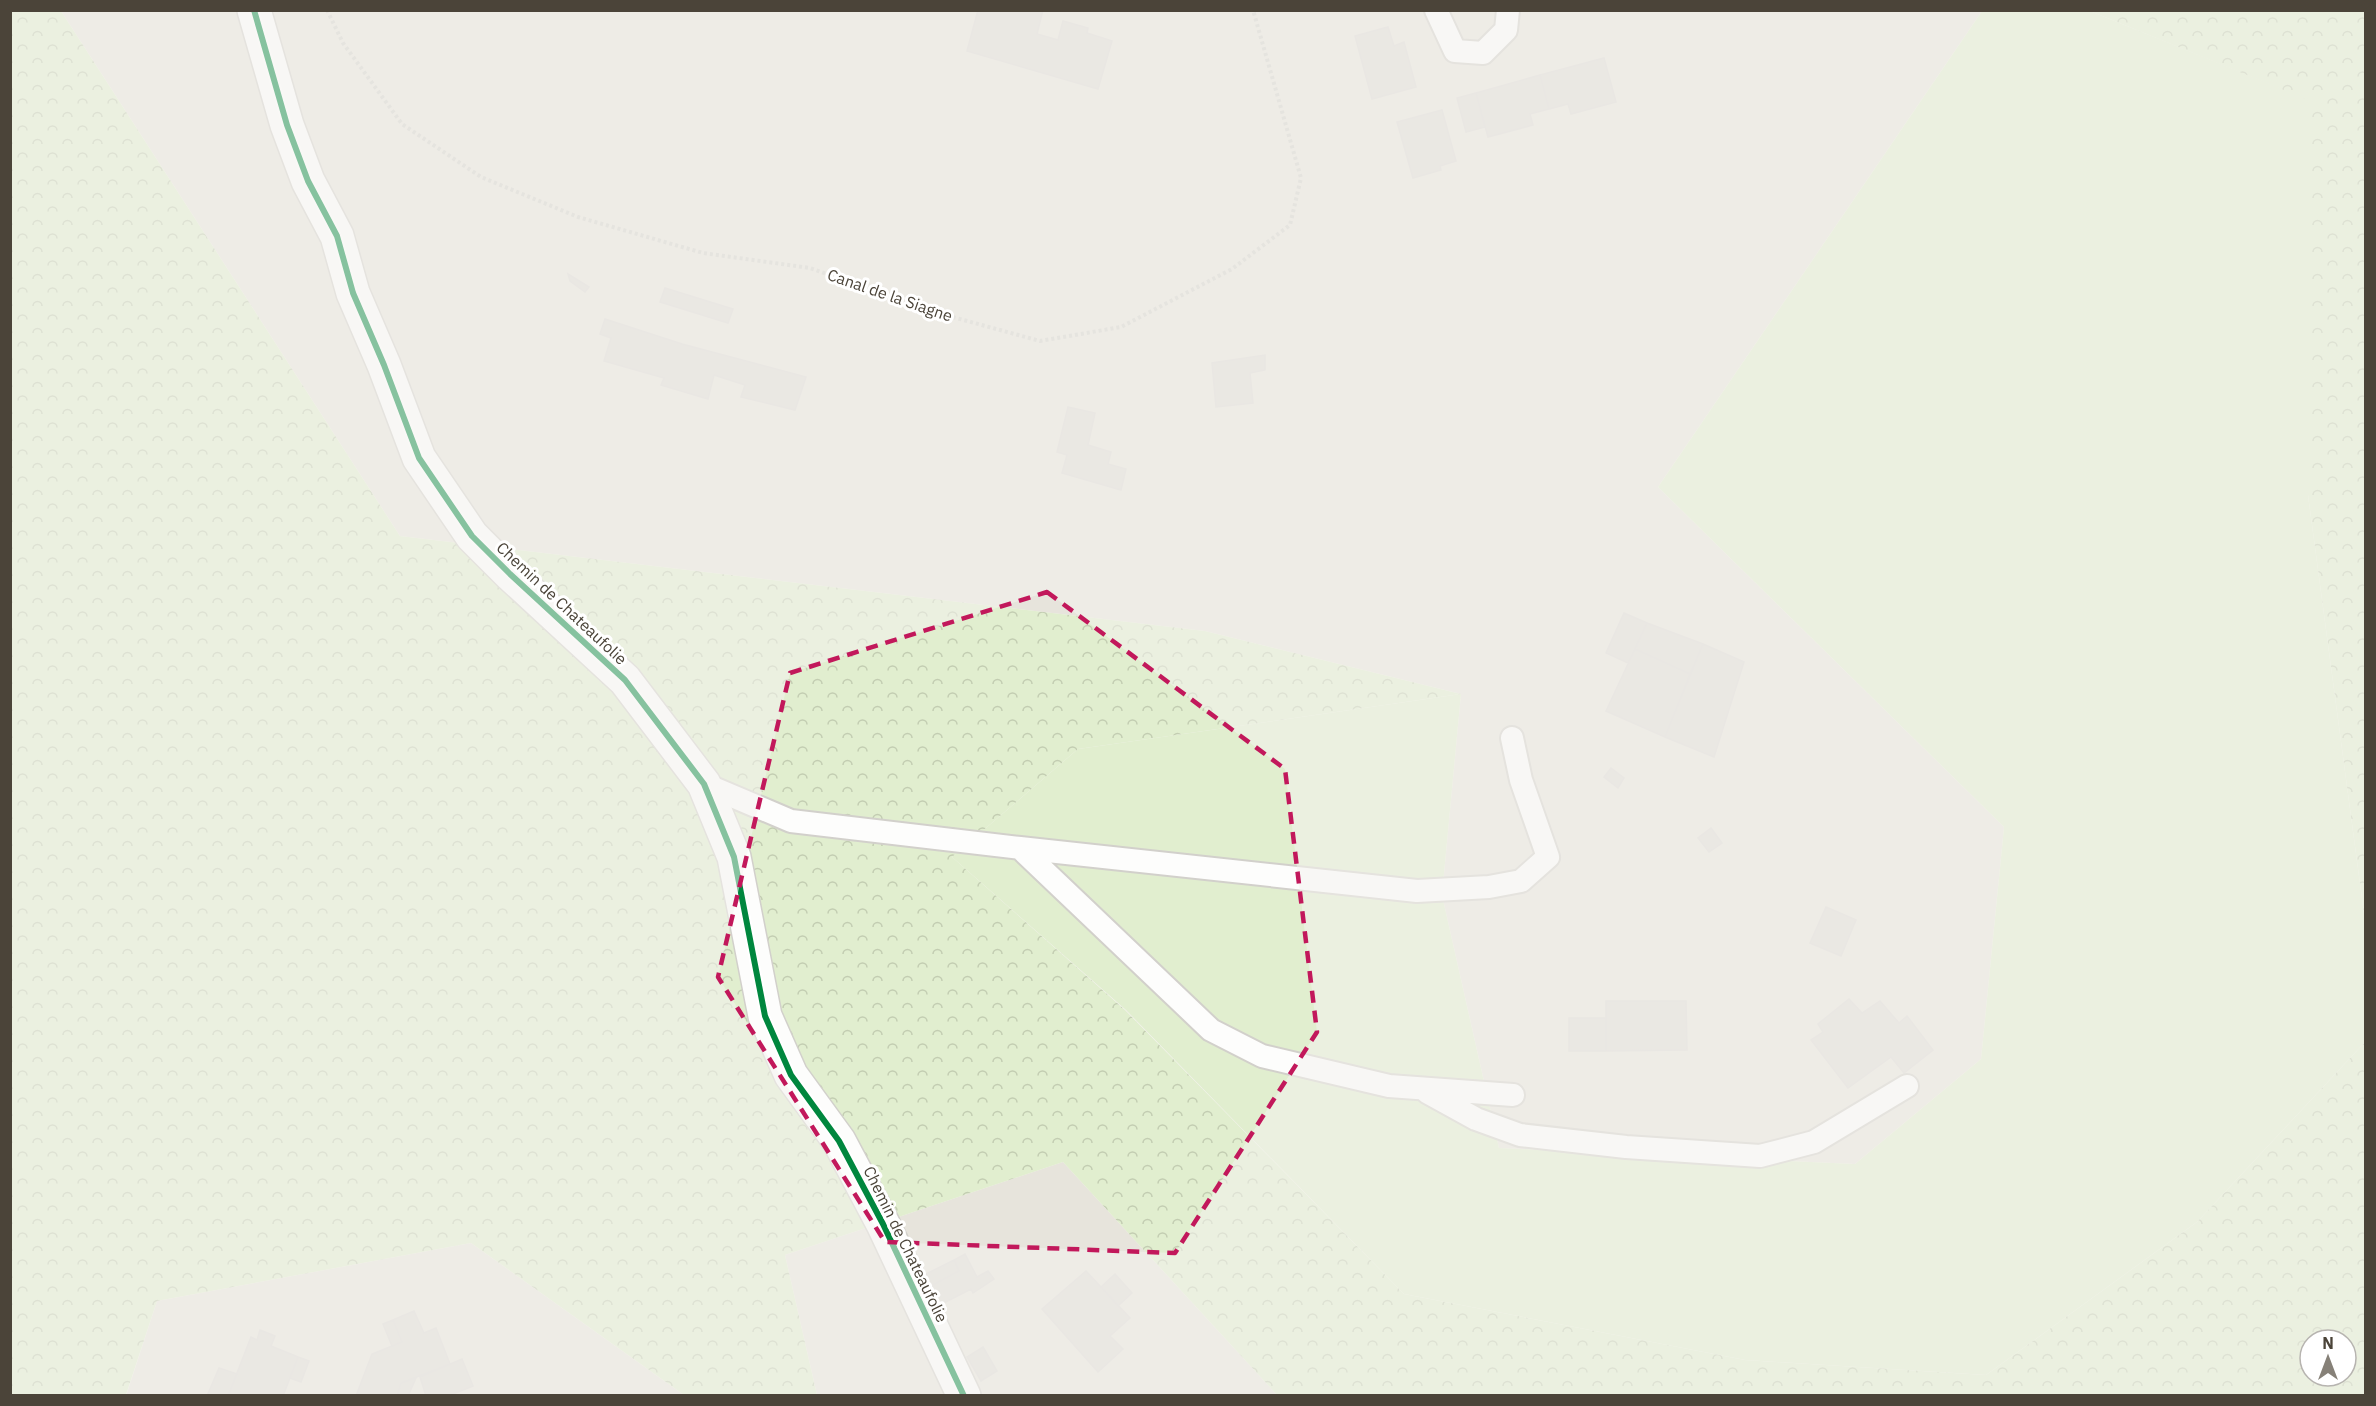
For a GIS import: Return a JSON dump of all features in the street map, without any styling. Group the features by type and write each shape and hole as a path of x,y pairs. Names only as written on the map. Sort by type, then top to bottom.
{"street":[{"name":"Chemin de Chateaufolie","path":"254,10 287,125 308,181 337,236 353,293 384,365 419,458 472,536 625,680 704,784 734,857 765,1016 791,1075 839,1141 883,1224 964,1395"}],"lane":[{"path":"1436,10 1455,51 1483,53 1506,30 1508,10"},
{"path":"704,784 791,821 1417,891 1490,887 1521,881 1548,857 1521,780 1512,738"},
{"path":"1020,848 1211,1030 1262,1056 1389,1086 1513,1095"},
{"path":"1420,1088 1476,1119 1520,1135 1626,1147 1760,1156 1814,1142 1907,1086"}],"highlighted area":[{"path":"1047,592 1285,769 1317,1032 1175,1253 885,1242 718,977 790,673"}],"shaded area":[{"path":"61,11 1982,11 1658,487 2004,827 1981,1059 1855,1164 1499,1148 1442,895 1461,694 1205,631 400,536"},
{"path":"1063,1162 1277,1395 817,1395 785,1255"},
{"path":"471,1243 684,1395 126,1396 157,1301"}],"green space":[{"path":"10,11 61,11 400,536 1205,631 1461,694 1078,749 952,857 1125,1010 1404,1294 1745,1360 1986,1375 2197,1222 2365,1042 2365,1395 1277,1395 1063,1162 785,1255 817,1395 684,1395 471,1243 157,1301 126,1395 11,1395"},
{"path":"1982,11 2090,11 2308,99 2308,495 2365,921 2365,1042 2197,1222 1986,1375 1745,1360 1404,1294 1126,1010 952,857 1078,749 1461,694 1442,895 1499,1148 1855,1164 1981,1059 2004,827 1658,487"},
{"path":"2090,11 2365,11 2365,921 2308,495 2308,100"}],"building":[{"path":"978,10 1043,10 1037,34 1058,40 1063,21 1088,28 1087,33 1112,41 1098,89 967,51"},
{"path":"1388,27 1394,46 1404,42 1416,87 1372,99 1355,36"},
{"path":"1604,58 1616,102 1571,114 1568,104 1549,109 1540,75"},
{"path":"1540,75 1549,109 1530,114 1533,125 1488,137 1476,93"},
{"path":"1476,93 1485,127 1466,132 1457,98"},
{"path":"1442,110 1456,161 1440,166 1441,170 1413,178 1397,122"},
{"path":"568,274 589,287 585,292 570,281"},
{"path":"665,288 733,309 728,323 660,302"},
{"path":"605,319 682,344 806,377 795,410 741,397 745,385 714,375 708,399 661,385 664,378 604,361 611,338 600,334"},
{"path":"1265,355 1265,370 1250,373 1253,403 1216,407 1212,363"},
{"path":"1068,407 1095,413 1088,445 1111,452 1108,464 1126,469 1121,490 1062,473 1067,455 1057,452"},
{"path":"1624,613 1647,623 1628,663 1606,653"},
{"path":"1647,623 1703,644 1690,674 1635,649"},
{"path":"1703,644 1744,662 1714,757 1665,737"},
{"path":"1635,649 1690,674 1665,737 1606,711"},
{"path":"1611,768 1624,778 1618,788 1604,777"},
{"path":"1711,828 1722,843 1709,852 1698,838"},
{"path":"1826,907 1856,920 1841,956 1810,943"},
{"path":"1849,999 1862,1013 1880,1001 1899,1023 1907,1016 1933,1050 1904,1073 1891,1057 1848,1088 1811,1040 1823,1032 1818,1024"},
{"path":"1606,1001 1686,1001 1687,1050 1606,1051"},
{"path":"1569,1018 1606,1018 1606,1051 1569,1051"},
{"path":"965,1254 977,1277 988,1271 994,1279 973,1293 971,1289 938,1306 929,1287 959,1271 954,1260"},
{"path":"954,1260 959,1271 929,1287 924,1275"},
{"path":"1086,1271 1130,1318 1110,1336 1123,1349 1098,1372 1042,1309"},
{"path":"1115,1274 1132,1293 1118,1306 1101,1287"},
{"path":"414,1311 424,1333 436,1328 450,1364 401,1383 397,1396 356,1396 372,1354 402,1342 393,1320"},
{"path":"393,1320 402,1342 392,1346 383,1324"},
{"path":"260,1330 275,1336 271,1346 298,1357 283,1396 228,1396 251,1337 257,1340"},
{"path":"983,1347 997,1371 981,1381 967,1357"},
{"path":"298,1357 309,1361 301,1382 290,1378"},
{"path":"462,1359 473,1386 448,1396 426,1396 420,1377"},
{"path":"219,1368 237,1374 228,1396 207,1396"},
{"path":"416,1378 408,1396 397,1396 401,1383"}],"cycle path":[{"path":"254,10 287,125 308,181 337,236 353,293 384,365 419,458 472,536 625,680 704,784 734,857 765,1016 791,1075 839,1141 883,1224 964,1396"}]}
